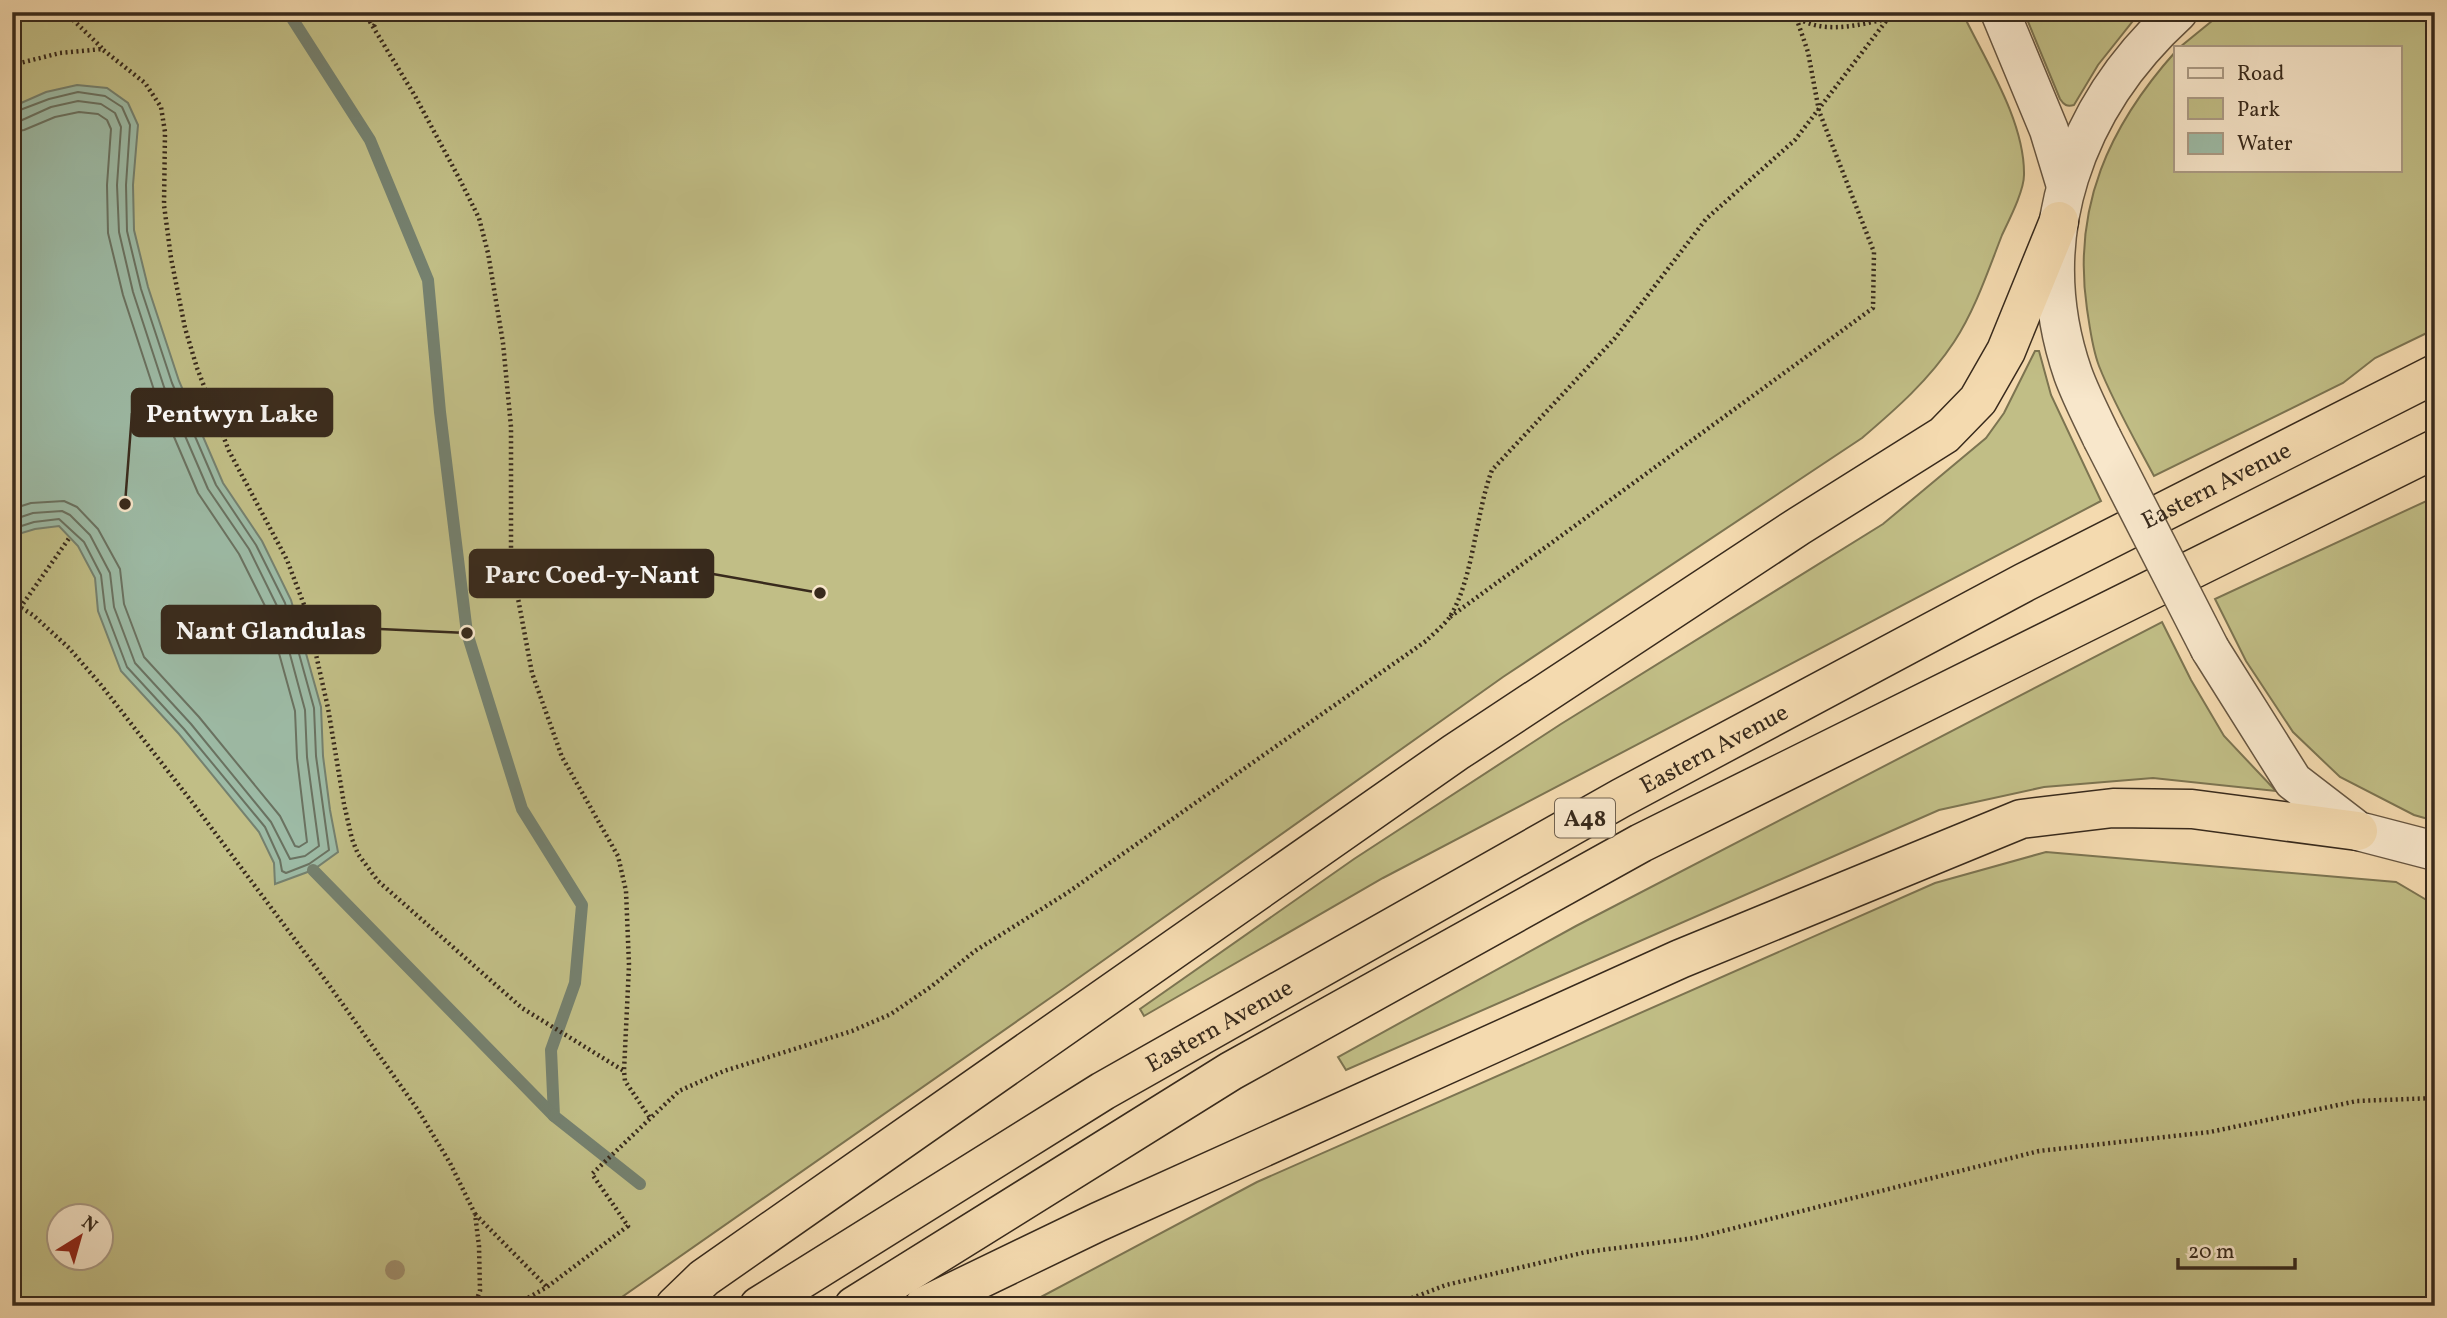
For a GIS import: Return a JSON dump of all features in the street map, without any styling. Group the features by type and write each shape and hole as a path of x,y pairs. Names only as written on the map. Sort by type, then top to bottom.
{"highway":[{"path":"676,1306 704,1278 1456,752 1799,526 1944,435 1978,400 2006,351 2063,203"},
{"name":"Eastern Avenue","path":"760,1306 1103,1091 1621,798 2025,582 2435,374"},
{"name":"Eastern Avenue","path":"854,1306 1231,1070 1641,843 2435,449"},
{"path":"924,1306 1098,1222 1668,965 2021,819 2113,808 2192,809 2358,831"}],"street":[{"path":"2000,12 2045,120 2063,203"},
{"path":"2178,12 2126,66 2104,99 2086,131 2063,203 2055,260 2057,301 2072,372 2102,438 2210,649 2293,781 2358,831 2435,851"}],"path":[{"path":"65,12 102,49 145,83 161,107 165,132 164,205 170,258 184,328 229,451 287,560 306,610 328,708 344,804 358,854 378,881 522,1008 624,1071"},
{"path":"364,12 415,96 479,218 488,253 503,343 511,427 510,561 532,673 562,757 618,856 626,891 629,965 625,1081 650,1118"},
{"path":"374,26 381,12"},
{"path":"1790,12 1796,17 1828,28 1886,19"},
{"path":"1448,618 1460,593 1483,493 1492,470 1606,348 1706,219 1795,140 1893,12"},
{"path":"514,1306 547,1287 628,1226 592,1174 680,1091 724,1071 852,1031 891,1014 932,986 975,951 1067,893 1426,641 1448,618 1873,308 1874,252 1819,111 1808,52 1796,17"},
{"path":"12,65 60,53 102,49"},
{"path":"20,608 70,537"},
{"path":"12,602 33,615 69,648 192,802 329,985 418,1110 450,1163 475,1213 547,1287"},
{"path":"1391,1306 1458,1282 1586,1251 1695,1238 2039,1151 2210,1132 2357,1101 2435,1098"},
{"path":"474,1306 480,1291 475,1213"}],"green space":[{"path":"12,12 1962,12 2011,112 2023,154 2022,189 1962,330 1934,369 1899,405 1862,438 1503,677 609,1306 12,1306"},
{"path":"2024,12 2137,12 2136,17 2098,65 2074,105 2069,106 2060,99"},
{"path":"2223,12 2435,12 2435,329 2375,358 2343,383 2154,476 2118,408 2097,359 2087,309 2084,272 2085,236 2091,202 2101,170 2114,139 2152,79 2174,53 2174,172 2402,172 2402,46 2181,46"},
{"path":"2035,351 2039,351 2051,395 2101,501 1383,878 1144,1016 1140,1009 1354,859 1561,724 1883,524 1986,438 2004,413"},
{"path":"2435,497 2435,821 2414,815 2340,777 2293,732 2246,661 2215,599"},
{"path":"2162,622 2191,680 2224,736 2276,791 2153,778 2044,787 1939,810 1346,1070 1338,1057 1576,926"},
{"path":"2046,852 2396,882 2435,905 2435,1306 1024,1306 1257,1182 1935,883"}],"water":[{"path":"77,85 107,88 128,103 138,125 133,185 134,230 148,287 179,381 223,483 262,541 291,600 321,707 323,756 338,852 313,870 275,884 274,863 259,832 179,734 121,671 98,611 95,578 78,546 59,526 12,536 12,107 46,92"}],"waterway":[{"path":"288,12 370,140 428,280 440,412 467,633 522,809 582,905 575,983 551,1050 554,1116 640,1184"},
{"path":"313,870 554,1116"}],"place":[{"name":"Pentwyn Lake","path":"125,504"},
{"name":"Parc Coed-y-Nant","path":"820,593"},
{"name":"Nant Glandulas","path":"467,633"}]}
